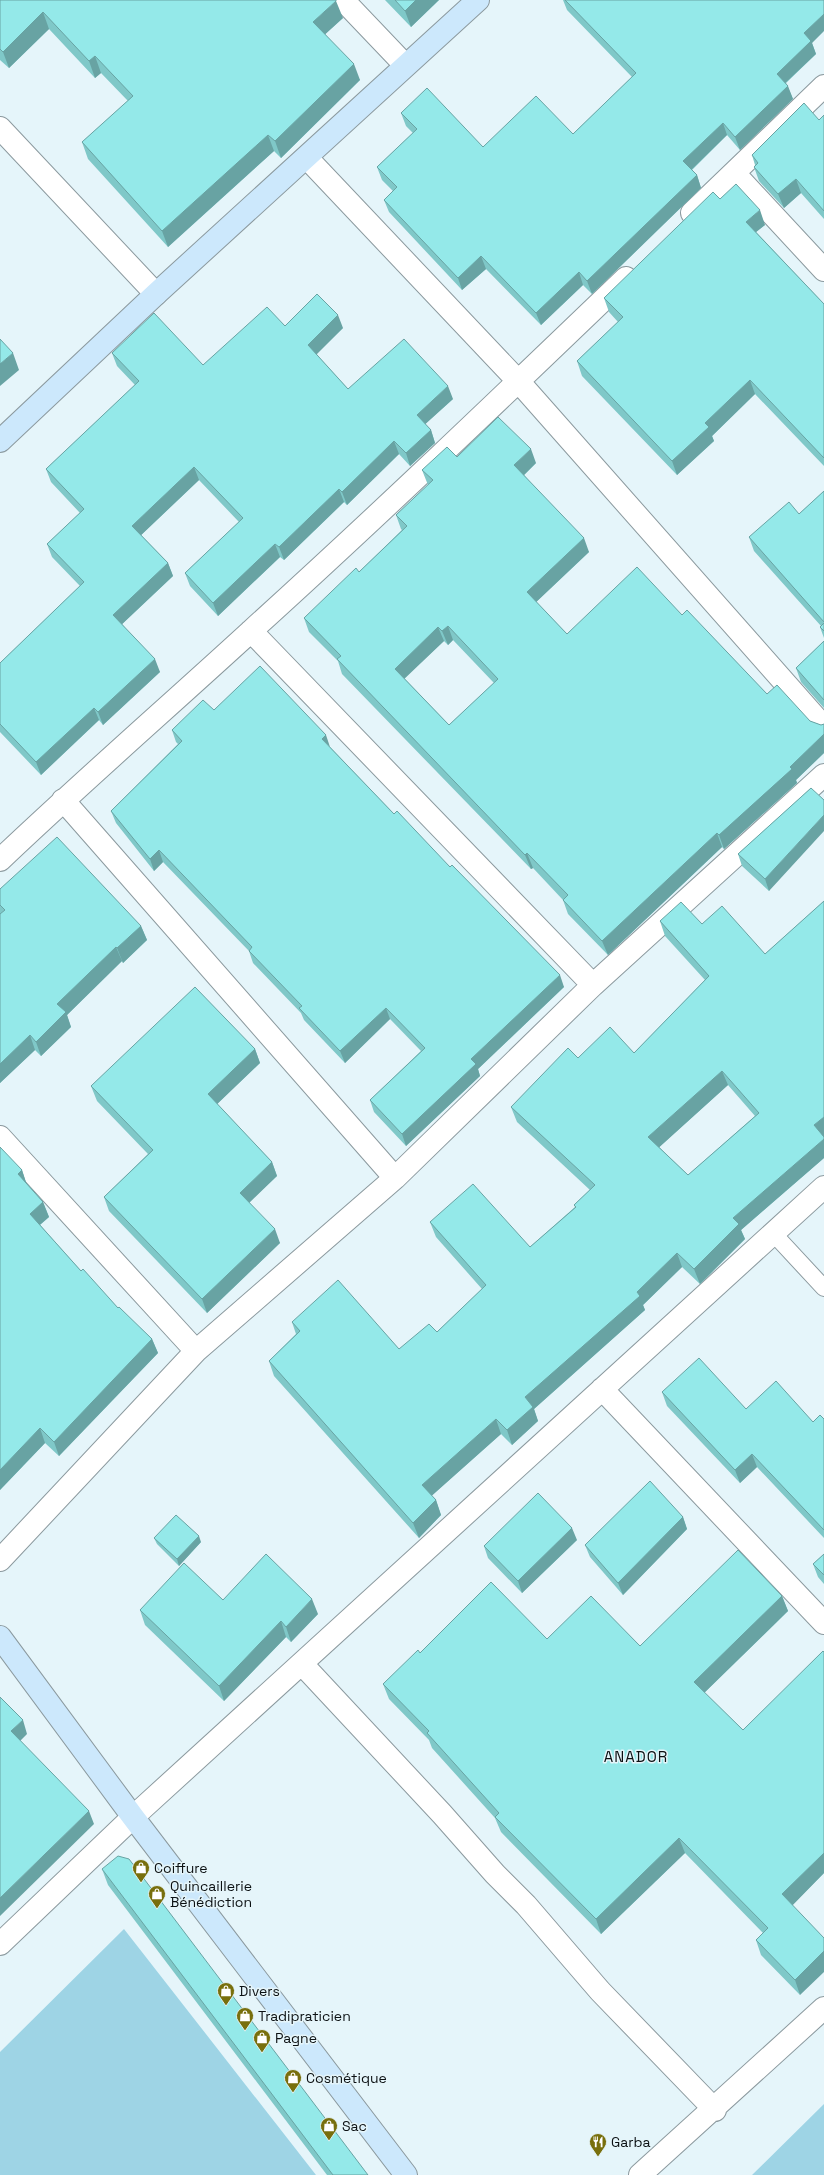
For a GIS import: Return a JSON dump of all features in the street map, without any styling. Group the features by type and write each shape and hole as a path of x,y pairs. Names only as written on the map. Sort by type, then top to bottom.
{"street":[{"path":"344,0 405,65"},
{"path":"0,441 156,294 307,158 405,65 478,0"},
{"path":"677,228 824,86"},
{"path":"0,128 156,294"},
{"path":"307,158 518,382 824,727"},
{"path":"734,173 824,270"},
{"path":"0,860 63,800 251,631 518,382 638,266"},
{"path":"251,631 593,985"},
{"path":"0,1560 196,1352 395,1178 593,985 824,775"},
{"path":"63,800 395,1178"},
{"path":"0,1137 196,1352"},
{"path":"0,1944 133,1817 824,1187"},
{"path":"602,1389 824,1623"},
{"path":"0,1637 133,1817 406,2175"},
{"path":"302,1664 442,1814 495,1874 526,1905 600,1991 715,2110"},
{"path":"640,2175 715,2110 824,2008"}],"lane":[{"path":"773,1233 824,1288"}],"shaded area":[{"path":"124,1929 316,2175 0,2175 0,2052"},
{"path":"824,2104 824,2175 752,2175"}],"building":[{"path":"0,0 336,0 313,22 354,64 275,141 268,135 162,231 82,142 133,96 95,56 89,61 43,12 3,52 0,49"},
{"path":"395,0 416,0 405,11"},
{"path":"565,0 824,0 824,14 804,33 811,41 777,74 788,86 735,137 723,123 683,161 697,175 587,281 579,272 536,313 481,256 458,278 384,200 397,187 377,167 417,129 401,113 427,88 483,147 536,96 573,134 636,73"},
{"path":"804,103 819,120 824,115 824,211 796,179 778,194 754,167 758,163 752,155"},
{"path":"736,184 760,210 746,222 824,304 824,458 750,380 705,423 709,427 672,461 577,361 623,317 604,298 713,192 720,199"},
{"path":"317,294 338,315 308,345 348,389 404,339 448,386 417,415 431,430 406,453 394,441 342,492 339,489 279,547 275,544 213,603 185,573 243,518 194,467 132,526 168,563 113,615 155,659 98,712 94,708 36,762 0,724 0,663 84,582 47,544 84,509 46,469 139,381 112,353 154,313 203,365 267,307 285,326"},
{"path":"0,339 13,353 0,364"},
{"path":"498,417 531,449 514,465 584,538 527,592 567,634 637,567 682,615 687,610 767,694 777,685 810,721 821,725 824,724 824,734 790,767 792,769 719,835 717,833 602,941 563,900 568,895 527,853 525,855 337,659 341,656 304,618 356,568 359,572 407,526 396,515 433,480 422,470 447,447 457,457","holes":["448,626 498,679 449,725 395,669 438,627 442,631"]},
{"path":"824,491 824,622 749,537 789,502 799,514"},
{"path":"824,623 824,631 820,627"},
{"path":"824,641 824,700 796,668"},
{"path":"260,666 326,735 322,739 394,814 397,811 450,867 452,865 560,975 471,1059 476,1064 402,1134 370,1100 425,1048 386,1008 340,1051 299,1008 302,1006 249,951 252,947 159,850 150,859 111,811 182,741 172,730 203,700 214,710"},
{"path":"811,788 824,800 824,815 765,879 738,854"},
{"path":"57,837 141,926 117,948 116,947 57,1004 66,1012 36,1042 30,1035 0,1064 0,914 5,910 0,905 0,889"},
{"path":"824,901 824,1117 814,1125 824,1139 733,1218 739,1224 694,1269 677,1253 637,1292 640,1296 525,1397 533,1407 507,1430 496,1419 422,1485 436,1500 413,1523 269,1361 300,1331 292,1322 338,1280 399,1349 429,1324 437,1332 486,1285 430,1222 473,1184 530,1247 576,1207 574,1205 595,1185 511,1107 568,1048 578,1058 610,1027 634,1053 709,976 660,921 681,902 702,924 722,906 765,954","holes":["722,1071 759,1113 688,1175 648,1137"]},
{"path":"195,987 255,1049 208,1094 272,1162 240,1193 275,1229 202,1299 104,1197 153,1150 91,1086"},
{"path":"0,1147 22,1170 18,1174 43,1202 30,1214 81,1271 83,1269 118,1308 119,1307 152,1339 54,1442 40,1428 0,1470"},
{"path":"699,1358 746,1409 776,1381 813,1422 820,1415 824,1419 824,1530 752,1454 735,1470 662,1392"},
{"path":"650,1481 683,1517 618,1583 585,1545"},
{"path":"538,1493 572,1528 518,1581 484,1546"},
{"path":"176,1515 199,1536 177,1559 154,1538"},
{"path":"738,1550 782,1596 694,1682 743,1730 823,1651 824,1652 824,1853 782,1894 824,1938 824,1951 795,1980 756,1940 768,1928 679,1838 596,1919 495,1817 499,1813 427,1733 429,1731 383,1684 418,1650 420,1653 491,1582 547,1639 591,1596 640,1646"},
{"path":"266,1554 312,1599 286,1627 281,1621 219,1686 140,1610 184,1563 223,1600"},
{"path":"824,1554 824,1575 813,1564"},
{"path":"0,1697 23,1720 11,1731 89,1811 0,1898"},
{"path":"118,1856 129,1859 368,2175 333,2175 102,1869"}],"place":[{"name":"Coiffure","path":"141,1883"},
{"name":"Quincaillerie Bénédiction","path":"157,1909"},
{"name":"Divers","path":"226,2006"},
{"name":"Tradipraticien","path":"245,2031"},
{"name":"Pagne","path":"262,2053"},
{"name":"Cosmétique","path":"293,2093"},
{"name":"Sac","path":"329,2141"},
{"name":"Garba","path":"598,2157"}],"district":[{"name":"ANADOR","path":"636,1756"}]}
